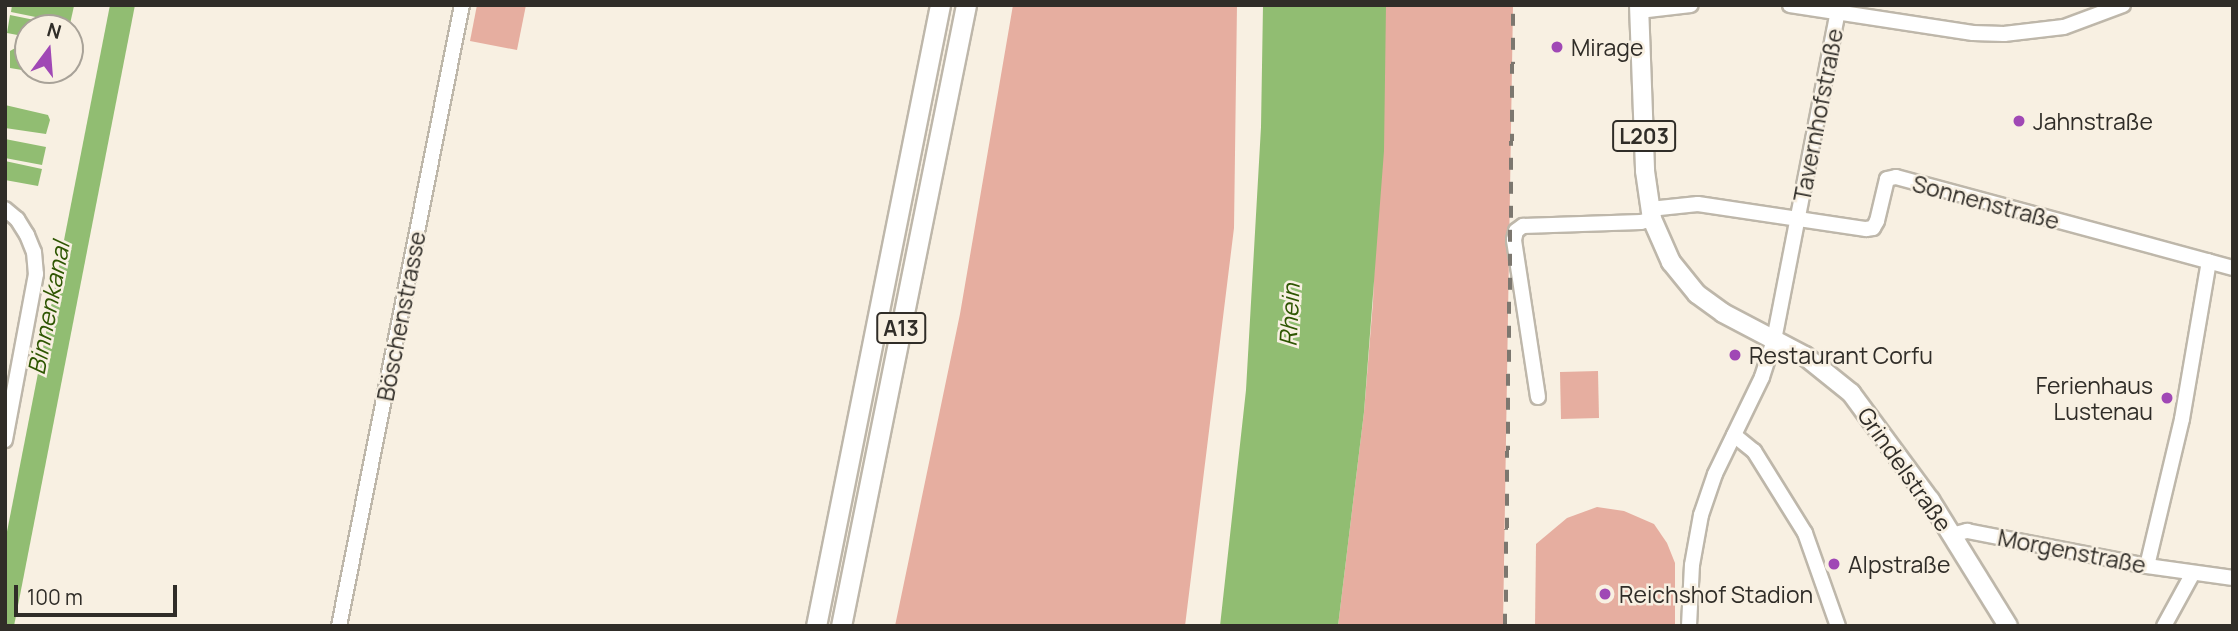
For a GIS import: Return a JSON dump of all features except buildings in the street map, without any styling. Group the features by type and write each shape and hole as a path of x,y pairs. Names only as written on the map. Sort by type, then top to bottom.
{"highway":[{"name":"A13","path":"816,626 940,5"},
{"name":"A13","path":"841,626 966,5"}],"main road":[{"name":"L203","path":"1639,8 1645,171 1651,214 1671,262 1697,294 1723,313 1774,340"},
{"name":"Grindelstraße","path":"1774,340 1822,367 1851,393 1879,428 1952,535 2008,626"}],"street":[{"name":"Böschenstrasse","path":"340,626 462,5"},
{"path":"1639,8 1691,5"},
{"path":"1790,5 1841,9 1973,33 2004,34 2064,27 2123,5"},
{"name":"Tavernhofstraße","path":"1689,626 1692,565 1701,515 1734,435 1762,377 1774,340 1841,9"},
{"name":"Sonnenstraße","path":"1798,219 1873,228 1887,179 1896,177 2233,268"},
{"name":"Tavernhofstraße","path":"1538,397 1535,363 1514,240 1516,231 1523,226 1641,222 1651,214 1698,204 1798,219"},
{"path":"5,209 17,219 27,235 34,252 37,274 5,440"},
{"path":"2147,566 2182,419 2209,261"},
{"path":"1734,435 1754,451 1805,533 1837,625"},
{"name":"Morgenstraße","path":"1952,535 1967,531 2147,566 2233,578"},
{"path":"2164,626 2193,573"}],"shaded area":[{"path":"477,5 526,5 517,50 470,41"},
{"path":"1013,5 1237,5 1234,228 1185,626 895,626 960,314"},
{"path":"1384,5 1513,5 1503,626 1338,626 1364,412 1373,302"},
{"path":"1598,371 1599,418 1561,419 1560,372"},
{"name":"Reichshof Stadion","path":"1597,507 1624,511 1654,524 1667,543 1675,563 1675,626 1535,626 1536,544 1567,518"}],"water":[{"path":"12,5 74,6 72,14 11,12"},
{"path":"110,5 135,5 14,626 5,626 5,542"},
{"name":"Rhein","path":"1263,5 1386,5 1384,151 1364,412 1338,626 1220,626 1246,390 1261,127"},
{"path":"10,15 14,16 14,34 7,33"},
{"path":"14,49 14,69 10,68 10,51"},
{"path":"5,105 48,115 50,120 46,134 5,128"},
{"path":"5,139 46,147 42,165 5,158"},
{"path":"5,161 42,169 38,186 5,180"}],"railway":[{"path":"1505,626 1513,5"}],"place":[{"name":"Mirage","path":"1557,47"},
{"name":"Jahnstraße","path":"2019,121"},
{"name":"Restaurant Corfu","path":"1735,355"},
{"name":"Ferienhaus Lustenau","path":"2167,398"},
{"name":"Alpstraße","path":"1834,564"},
{"name":"Reichshof Stadion","path":"1605,594"}],"water label":[{"name":"Binnenkanal","path":"48,308"}]}
